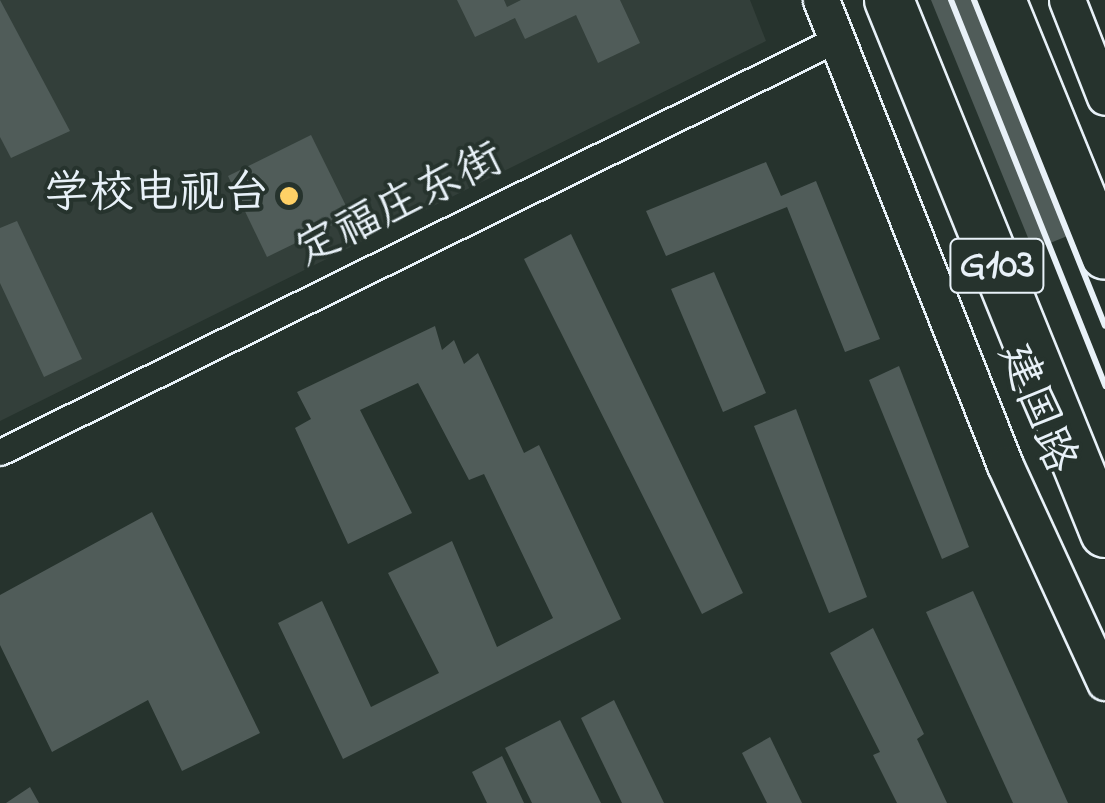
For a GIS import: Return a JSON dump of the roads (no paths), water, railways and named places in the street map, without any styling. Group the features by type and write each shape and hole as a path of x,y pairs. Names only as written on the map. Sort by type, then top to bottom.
{"highway":[{"name":"G103","path":"890,0 1105,533"},
{"name":"G103","path":"1000,0 1105,255"}],"main road":[{"name":"建国路","path":"821,0 1005,466 1105,682"},
{"path":"1067,0 1105,97"}],"street":[{"name":"定福庄东街","path":"0,452 837,39"}],"railway":[{"path":"951,0 1105,386"},
{"path":"974,0 1105,326"}],"place":[{"name":"学校电视台","path":"289,196"}]}
